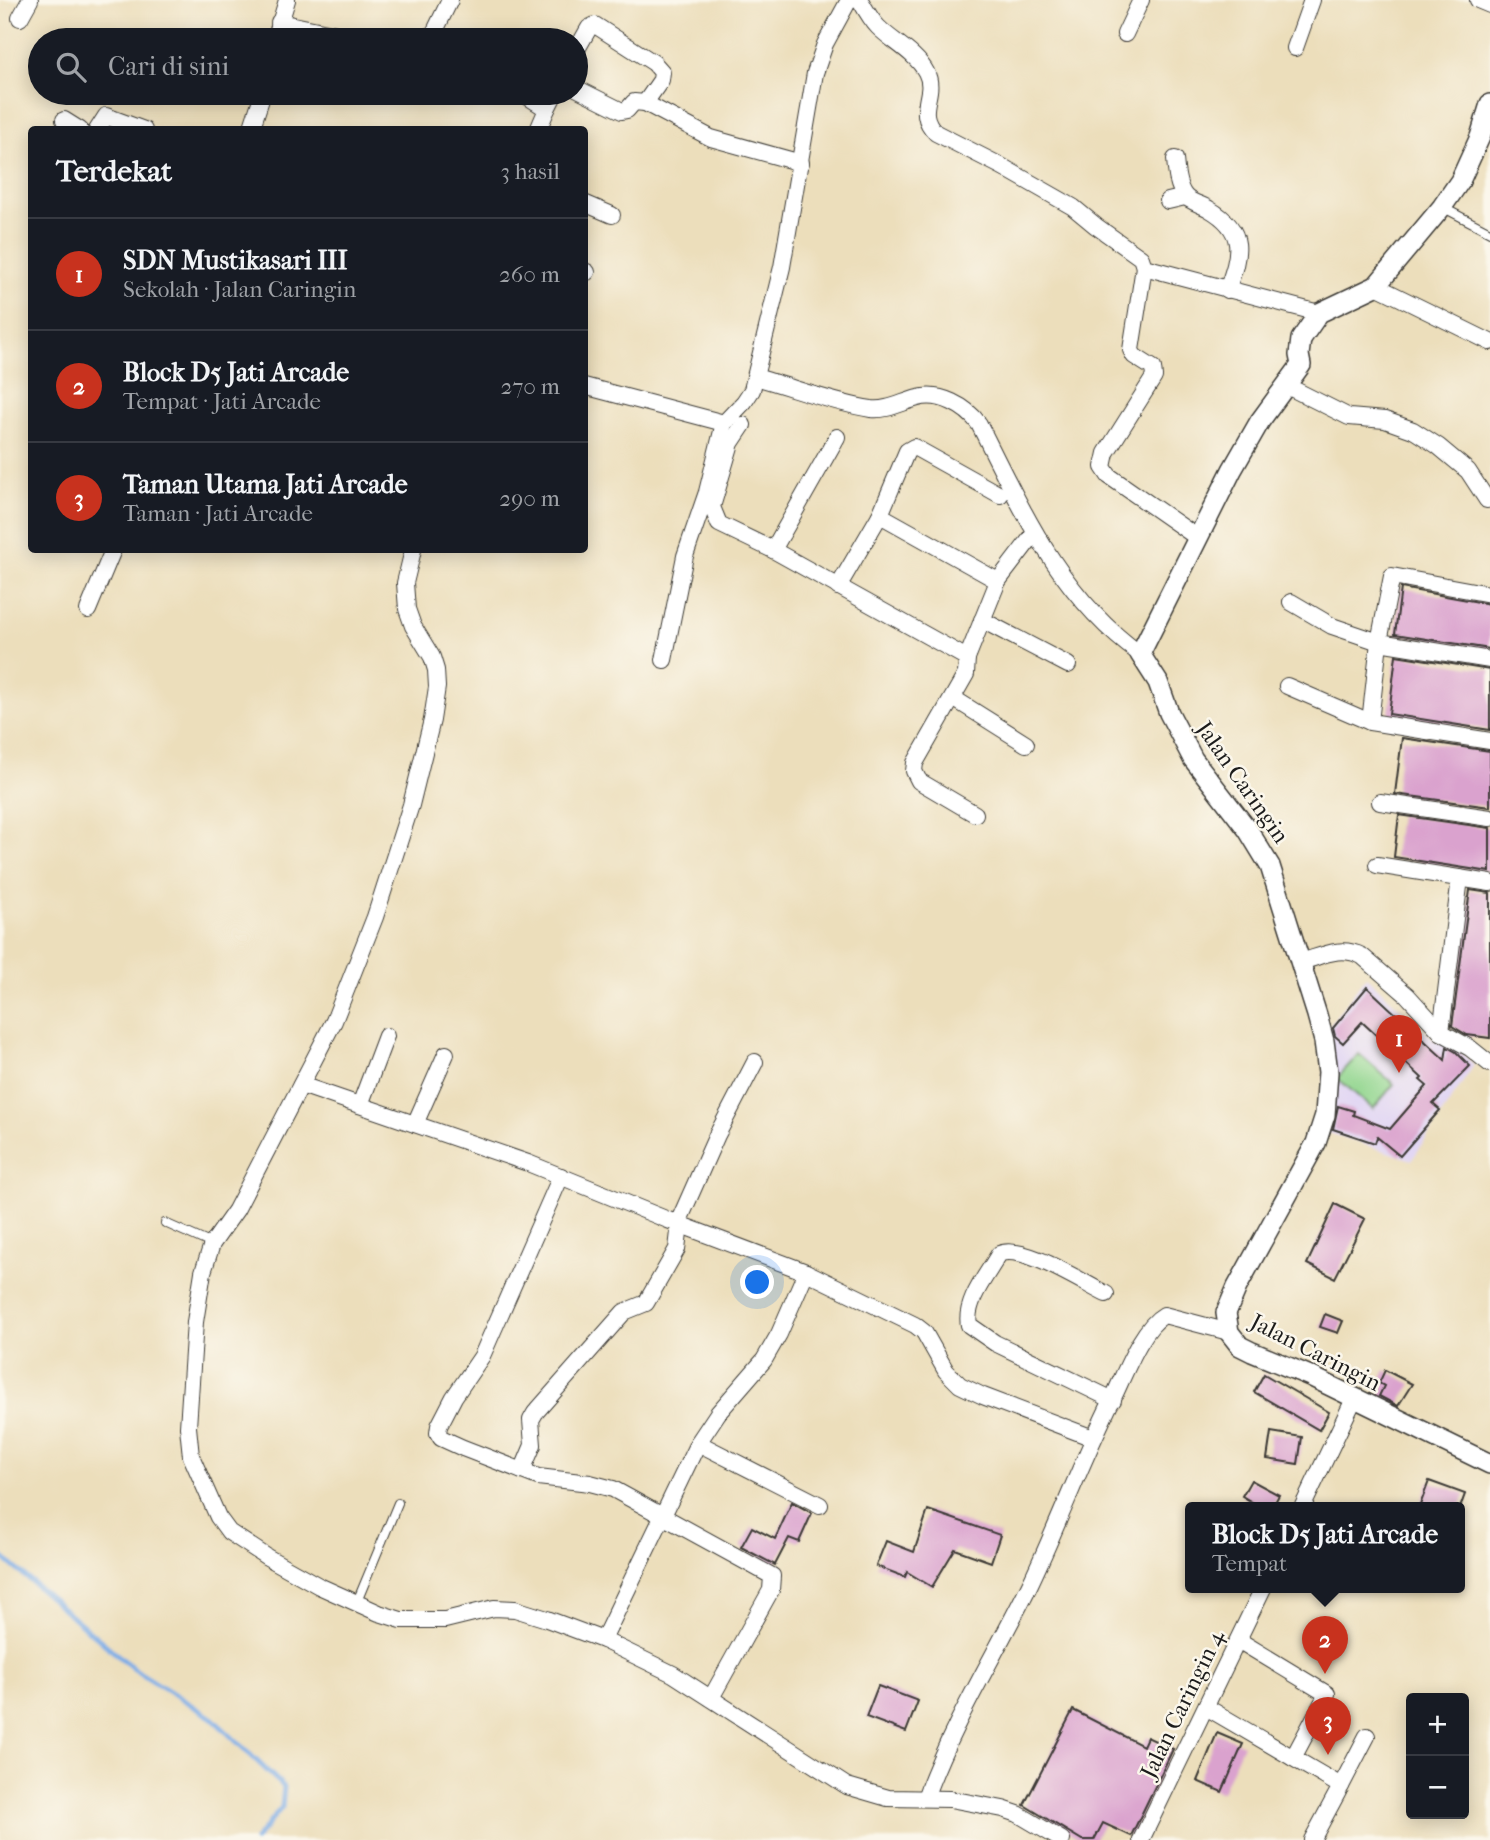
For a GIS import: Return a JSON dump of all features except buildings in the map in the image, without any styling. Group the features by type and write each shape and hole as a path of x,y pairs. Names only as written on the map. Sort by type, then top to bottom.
{"street":[{"path":"20,18 30,0"},
{"path":"278,28 287,0"},
{"path":"439,28 450,0"},
{"path":"664,660 685,556 707,492 724,424 752,390 782,267 815,73 825,44 849,0"},
{"path":"860,0 877,26 928,75 930,86 924,113 927,124 936,132 1073,207 1141,258 1144,267 1131,350 1134,356 1153,368 1154,377 1106,453 1103,467 1109,476 1198,538"},
{"path":"1125,34 1142,0"},
{"path":"1295,48 1312,0"},
{"path":"1478,0 1490,5"},
{"path":"279,22 308,28"},
{"path":"588,30 595,25 654,63 662,72 661,79 645,103"},
{"path":"588,94 622,111 634,102 645,103 711,138 800,163"},
{"path":"755,377 867,408 886,409 922,397 941,399 962,406 979,424 1034,534 1097,619 1140,654 1232,470 1260,421 1301,365 1301,339 1319,313 1376,286 1442,207 1460,181 1480,137 1490,104"},
{"path":"252,126 259,105"},
{"path":"541,105 547,109"},
{"path":"540,126 549,105"},
{"path":"99,126 102,119 109,116 134,126"},
{"path":"64,120 74,126"},
{"path":"1175,159 1177,177 1185,197 1224,218 1233,228 1238,248 1237,264 1227,290"},
{"path":"1167,201 1185,197"},
{"path":"588,205 612,215"},
{"path":"1144,267 1319,313"},
{"path":"1376,286 1490,342"},
{"path":"1287,386 1349,417 1385,419 1413,430 1438,446 1468,471 1487,500"},
{"path":"588,387 724,424"},
{"path":"743,425 732,443 712,507 719,524 773,550 967,658"},
{"path":"773,550 837,436"},
{"path":"838,587 880,515 907,451 914,447 1000,495"},
{"path":"880,515 998,581"},
{"path":"975,814 919,781 914,771 915,763 966,674 967,658 998,581 1034,534"},
{"path":"88,610 112,553"},
{"path":"412,553 404,593 413,626 432,657 436,670 432,720 411,805 375,917 334,1021 236,1210 212,1244 203,1272 198,1301 188,1427 191,1456 218,1517 229,1532 267,1557 356,1604 401,1620 422,1621 445,1620 494,1608 515,1609 603,1640 673,1674 847,1786 888,1798 969,1802 1003,1809 1018,1814 1062,1840"},
{"path":"1370,722 1379,642 1392,576 1490,594"},
{"path":"1291,602 1332,626 1379,642 1490,660"},
{"path":"982,620 1068,665"},
{"name":"Jalan Caringin","path":"1140,654 1158,682 1174,723 1193,759 1248,830 1270,866 1324,1041 1328,1072 1325,1115 1316,1143 1237,1287 1226,1313 1229,1332 1240,1346 1490,1464"},
{"path":"1287,686 1370,722 1490,741"},
{"path":"953,698 1026,744"},
{"path":"1380,803 1490,818"},
{"path":"1377,865 1490,883"},
{"path":"1441,1032 1460,878"},
{"path":"1301,962 1338,950 1362,956 1407,995 1441,1032 1470,1048 1490,1064"},
{"path":"360,1105 386,1035"},
{"path":"415,1124 446,1054"},
{"path":"522,1471 533,1445 532,1417 624,1312 646,1303 677,1249 678,1223 717,1135 755,1062"},
{"path":"301,1085 490,1149 806,1272 915,1325 924,1332 946,1371 960,1385 1093,1438"},
{"path":"561,1176 482,1356 454,1397 438,1433 441,1438 538,1477 590,1483 613,1489 772,1576 771,1590 711,1698"},
{"path":"1106,1294 1030,1256 1004,1251 999,1254 967,1315 969,1325 995,1343 1113,1399"},
{"path":"603,1640 698,1443 718,1413 764,1360 779,1334 806,1272"},
{"path":"925,1798 938,1762 962,1711 1029,1586 1093,1438 1144,1336 1156,1320 1164,1315 1229,1332"},
{"path":"1306,1502 1354,1399"},
{"path":"698,1443 820,1504"},
{"name":"Jalan Caringin 4","path":"1141,1840 1262,1593"},
{"path":"1243,1643 1327,1694 1293,1758"},
{"path":"1206,1707 1341,1786"},
{"path":"1312,1840 1367,1737"}],"lane":[{"path":"1442,207 1490,232"},
{"path":"165,1223 212,1244"},
{"path":"356,1604 398,1503"}],"shaded area":[{"path":"1366,976 1434,1040 1458,1049 1474,1065 1412,1160 1323,1131 1326,1030"}],"green space":[{"path":"1359,1054 1394,1084 1373,1109 1337,1078"}],"waterway":[{"path":"0,1555 134,1669 212,1718 284,1787 282,1807 255,1840"}],"place":[{"name":"SDN Mustikasari III","path":"1399,1073"},
{"name":"Block D5 Jati Arcade","path":"1325,1674"},
{"name":"Taman Utama Jati Arcade","path":"1328,1755"}]}
